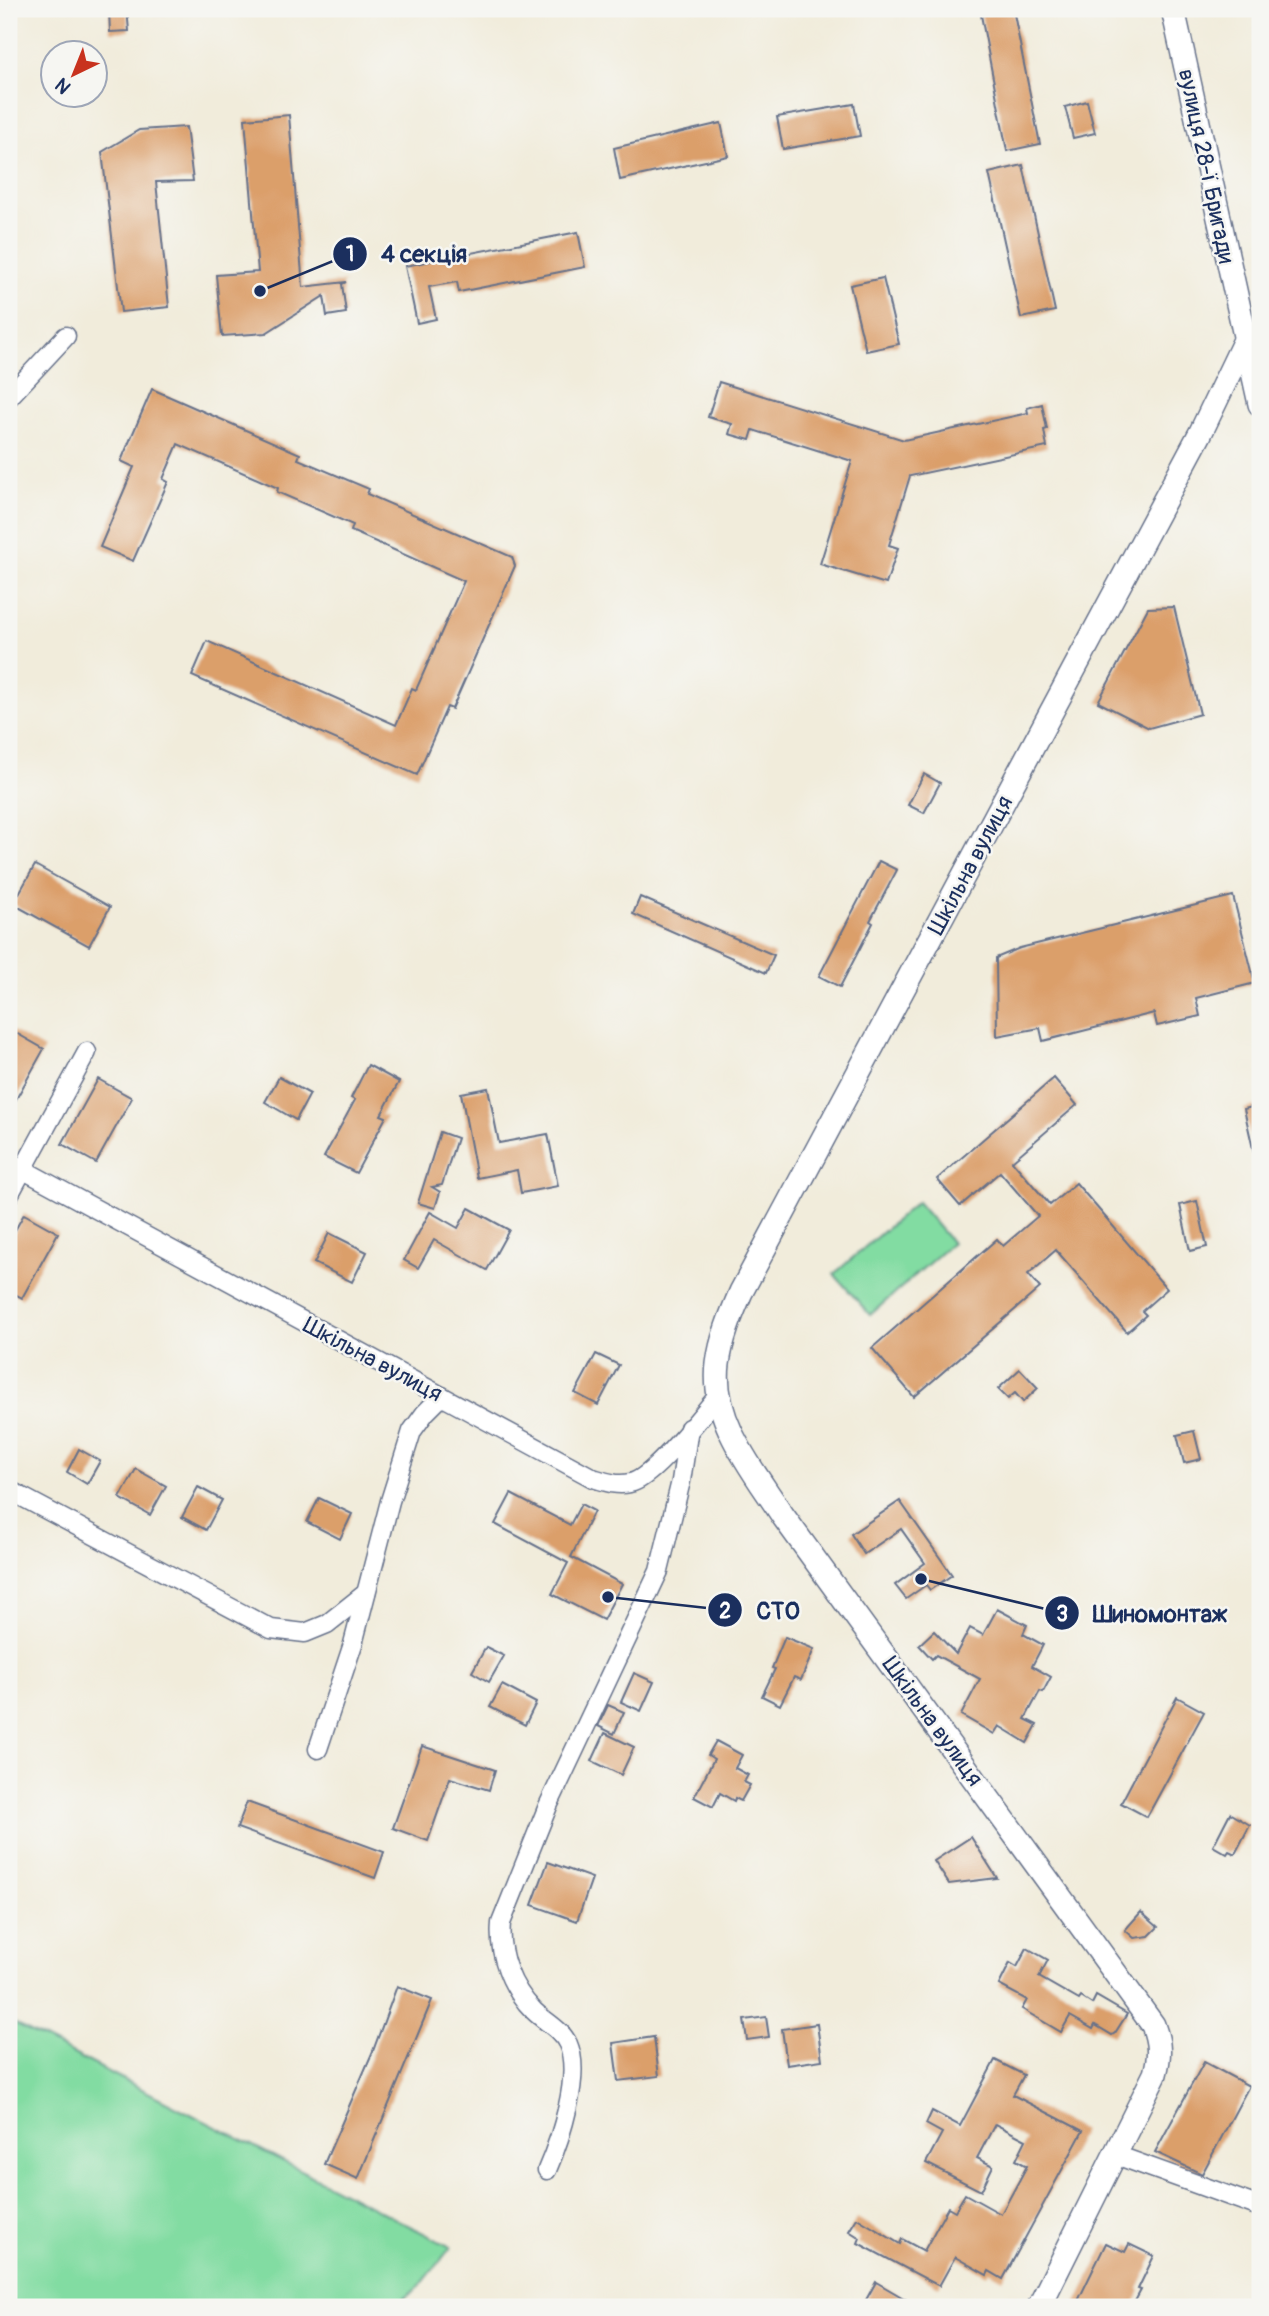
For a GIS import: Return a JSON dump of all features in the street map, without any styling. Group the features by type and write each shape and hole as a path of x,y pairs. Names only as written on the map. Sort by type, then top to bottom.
{"street":[{"name":"вулиця 28-ї Бригади","path":"1173,9 1260,404"},
{"path":"9,397 66,336"},
{"name":"Шкільна вулиця","path":"1116,2155 1160,2058 1159,2040 1153,2025 783,1516 729,1427 718,1396 718,1365 726,1327 741,1292 1193,446 1245,340"},
{"path":"9,1195 16,1166 87,1052"},
{"name":"Шкільна вулиця","path":"16,1166 593,1478 614,1484 632,1483 649,1474 718,1396"},
{"path":"318,1749 353,1644 390,1501 412,1431 442,1396"},
{"path":"547,2170 559,2141 569,2099 572,2063 568,2045 562,2036 519,1992 504,1960 500,1937 501,1923 548,1806 659,1571 681,1481 689,1428"},
{"path":"9,1490 271,1629 305,1633 327,1624 366,1593"},
{"path":"1039,2307 1116,2155 1260,2207"}],"green space":[{"path":"917,1202 952,1243 870,1315 834,1274"},
{"path":"9,2021 451,2247 420,2286 394,2307 9,2307"}],"building":[{"path":"127,9 129,31 110,32 109,10"},
{"path":"1013,9 1040,144 1007,151 981,15"},
{"path":"1087,101 1095,133 1073,138 1065,107"},
{"path":"854,104 860,136 783,149 777,117"},
{"path":"289,115 303,287 346,282 342,284 346,313 327,316 324,296 266,333 222,336 216,275 258,272 245,119"},
{"path":"721,123 728,156 620,180 614,148"},
{"path":"186,127 193,181 156,182 169,307 121,312 102,152 139,130"},
{"path":"1023,165 1055,311 1021,318 989,173"},
{"path":"578,232 585,267 459,292 457,282 429,287 436,319 417,323 405,266"},
{"path":"883,278 899,344 866,351 850,285"},
{"path":"719,382 904,440 1028,413 1027,408 1042,404 1047,447 910,476 889,545 898,548 886,584 820,564 852,461 753,430 750,440 729,434 732,424 708,417"},
{"path":"152,389 300,454 298,459 369,489 367,494 512,557 515,566 452,709 447,707 417,775 192,676 207,641 396,725 412,688 416,690 464,581 351,531 353,525 178,444 163,479 168,482 133,561 100,547 134,467 121,461"},
{"path":"1174,607 1200,714 1149,728 1098,702 1148,608"},
{"path":"924,774 940,783 924,813 908,805"},
{"path":"879,861 897,870 840,987 819,976"},
{"path":"35,865 110,907 89,946 13,904"},
{"path":"1233,896 1255,983 1196,998 1200,1016 1157,1026 1154,1013 1043,1041 1040,1028 997,1036 996,958 1020,948"},
{"path":"640,897 774,955 766,973 633,914"},
{"path":"9,1029 44,1049 9,1112"},
{"path":"368,1065 399,1082 381,1115 386,1117 356,1173 324,1157 355,1100 351,1098"},
{"path":"279,1077 310,1094 296,1120 265,1102"},
{"path":"1054,1078 1077,1105 1012,1161 1050,1205 1076,1183 1167,1289 1142,1311 1146,1315 1127,1332 1056,1250 1028,1274 1040,1288 914,1397 872,1348 997,1239 1003,1246 1038,1216 1000,1172 960,1206 937,1179"},
{"path":"98,1079 132,1098 96,1163 62,1144"},
{"path":"488,1088 499,1143 548,1134 558,1186 521,1193 517,1170 477,1178 461,1093"},
{"path":"1260,1105 1260,1152 1254,1153 1244,1109"},
{"path":"440,1132 457,1138 442,1185 432,1187 440,1192 435,1208 418,1203"},
{"path":"1197,1201 1207,1247 1190,1251 1180,1205"},
{"path":"469,1208 509,1230 487,1270 434,1240 418,1268 404,1260 430,1212 458,1228"},
{"path":"24,1214 58,1233 22,1298 9,1291 9,1241"},
{"path":"329,1233 367,1252 352,1282 314,1263"},
{"path":"596,1354 619,1365 598,1405 575,1393"},
{"path":"1020,1369 1038,1388 1023,1402 1015,1393 1008,1399 998,1389"},
{"path":"1194,1431 1201,1459 1184,1463 1177,1435"},
{"path":"79,1449 100,1461 87,1484 67,1472"},
{"path":"136,1469 166,1486 150,1515 120,1498"},
{"path":"198,1487 222,1500 206,1530 182,1517"},
{"path":"511,1494 570,1525 581,1504 594,1511 571,1557 622,1584 603,1620 552,1594 568,1563 495,1524"},
{"path":"319,1498 352,1514 340,1539 307,1522"},
{"path":"900,1501 952,1575 930,1590 926,1585 906,1599 895,1585 925,1563 901,1529 864,1554 851,1534"},
{"path":"997,1609 1027,1625 1023,1634 1043,1645 1032,1666 1051,1677 1025,1719 1037,1725 1027,1743 999,1726 994,1734 961,1715 980,1679 936,1655 932,1659 919,1645 934,1631 956,1654 970,1628 983,1635"},
{"path":"785,1637 814,1649 801,1680 794,1677 780,1705 762,1696 775,1669 772,1668"},
{"path":"486,1647 504,1656 489,1682 472,1672"},
{"path":"634,1673 654,1682 641,1711 621,1702"},
{"path":"502,1685 536,1703 525,1725 490,1707"},
{"path":"1177,1697 1204,1712 1147,1817 1121,1803"},
{"path":"608,1705 624,1712 614,1734 598,1726"},
{"path":"605,1733 634,1747 621,1775 592,1761"},
{"path":"716,1741 742,1755 735,1768 748,1775 744,1782 750,1785 741,1801 735,1798 734,1801 720,1793 713,1807 694,1797 714,1759 708,1755"},
{"path":"422,1746 495,1770 489,1790 450,1778 428,1841 393,1828"},
{"path":"247,1802 384,1852 375,1878 237,1828"},
{"path":"1230,1813 1250,1825 1235,1854 1229,1851 1227,1854 1213,1846"},
{"path":"971,1837 997,1878 949,1884 934,1861"},
{"path":"548,1862 592,1878 577,1921 532,1905"},
{"path":"1141,1912 1158,1927 1149,1936 1134,1938 1125,1930"},
{"path":"1027,1948 1048,1960 1039,1977 1079,2000 1081,1997 1092,2004 1096,1996 1127,2014 1115,2033 1112,2035 1095,2025 1093,2029 1070,2016 1061,2032 1022,2009 1027,2000 999,1985 1010,1963 1017,1967"},
{"path":"397,1986 432,2000 358,2179 324,2164 373,2051"},
{"path":"766,2017 769,2037 747,2040 744,2020"},
{"path":"817,2024 822,2060 787,2065 782,2029"},
{"path":"654,2037 659,2076 618,2081 613,2043"},
{"path":"995,2060 1024,2075 1013,2095 1083,2131 1003,2279 989,2271 987,2275 955,2257 939,2286 858,2243 860,2238 849,2231 857,2218 900,2244 902,2239 924,2251 948,2207 955,2211 965,2194 1001,2214 1027,2166 1016,2160 1026,2140 995,2124 977,2158 993,2166 981,2191 926,2163 942,2133 926,2124 932,2111 960,2126"},
{"path":"1204,2062 1249,2086 1202,2174 1155,2152"},
{"path":"1106,2243 1125,2252 1129,2244 1154,2256 1138,2289 1141,2290 1132,2307 1075,2307"},
{"path":"876,2282 919,2307 862,2307"}],"place":[{"name":"4 секція","path":"260,291"},
{"name":"Шиномонтаж","path":"921,1579"},
{"name":"СТО","path":"608,1597"}]}
